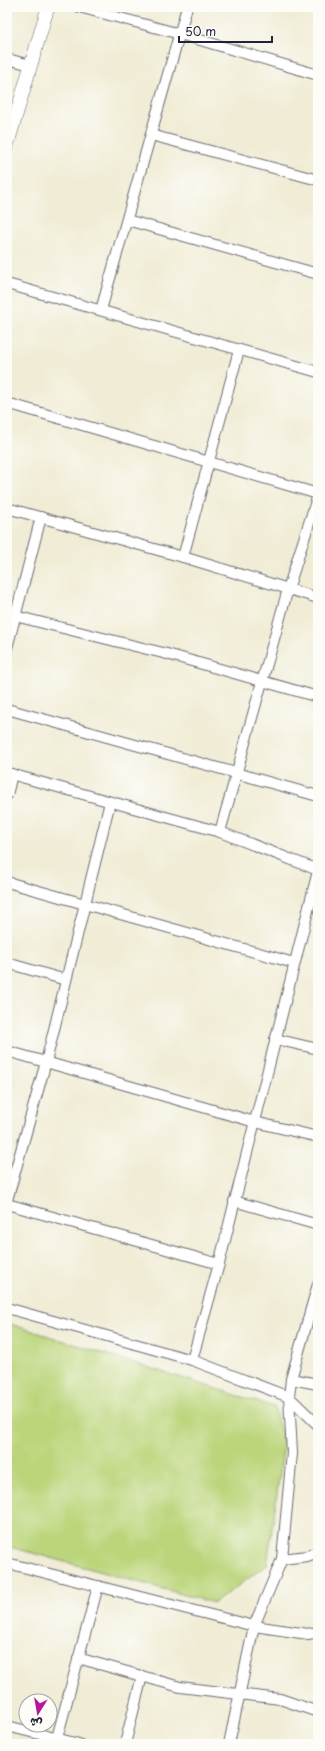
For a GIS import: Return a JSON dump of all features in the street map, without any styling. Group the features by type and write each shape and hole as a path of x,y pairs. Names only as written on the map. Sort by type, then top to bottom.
{"street":[{"path":"7,146 48,7"},
{"path":"79,7 180,34 318,75"},
{"path":"101,310 187,7"},
{"path":"7,59 31,65"},
{"path":"151,135 318,180"},
{"path":"127,220 318,274"},
{"path":"7,284 318,372"},
{"path":"183,558 239,350"},
{"path":"7,403 318,494 288,589 220,832"},
{"path":"7,508 318,598"},
{"path":"7,648 40,517"},
{"path":"15,616 263,680 318,697"},
{"path":"7,709 318,796"},
{"path":"7,795 10,774 220,832 318,871 219,1264 192,1360"},
{"path":"7,1200 46,1062 110,802"},
{"path":"7,882 294,963"},
{"path":"7,964 66,980"},
{"path":"275,1039 318,1049"},
{"path":"7,1051 255,1122 318,1137"},
{"path":"234,1201 318,1225"},
{"path":"7,1204 219,1264"},
{"path":"229,1744 254,1626 282,1559 292,1453 289,1397 291,1379 318,1284"},
{"path":"7,1308 192,1360 289,1397 318,1425"},
{"path":"291,1379 318,1384"},
{"path":"282,1559 307,1556 318,1552"},
{"path":"7,1562 254,1626 308,1634 318,1632"},
{"path":"57,1738 98,1586"},
{"path":"78,1658 180,1687 280,1699 318,1712"},
{"path":"125,1744 142,1676"},
{"path":"7,1726 78,1744"}],"green space":[{"path":"7,1323 274,1407 284,1444 267,1565 214,1603 7,1546"}]}
